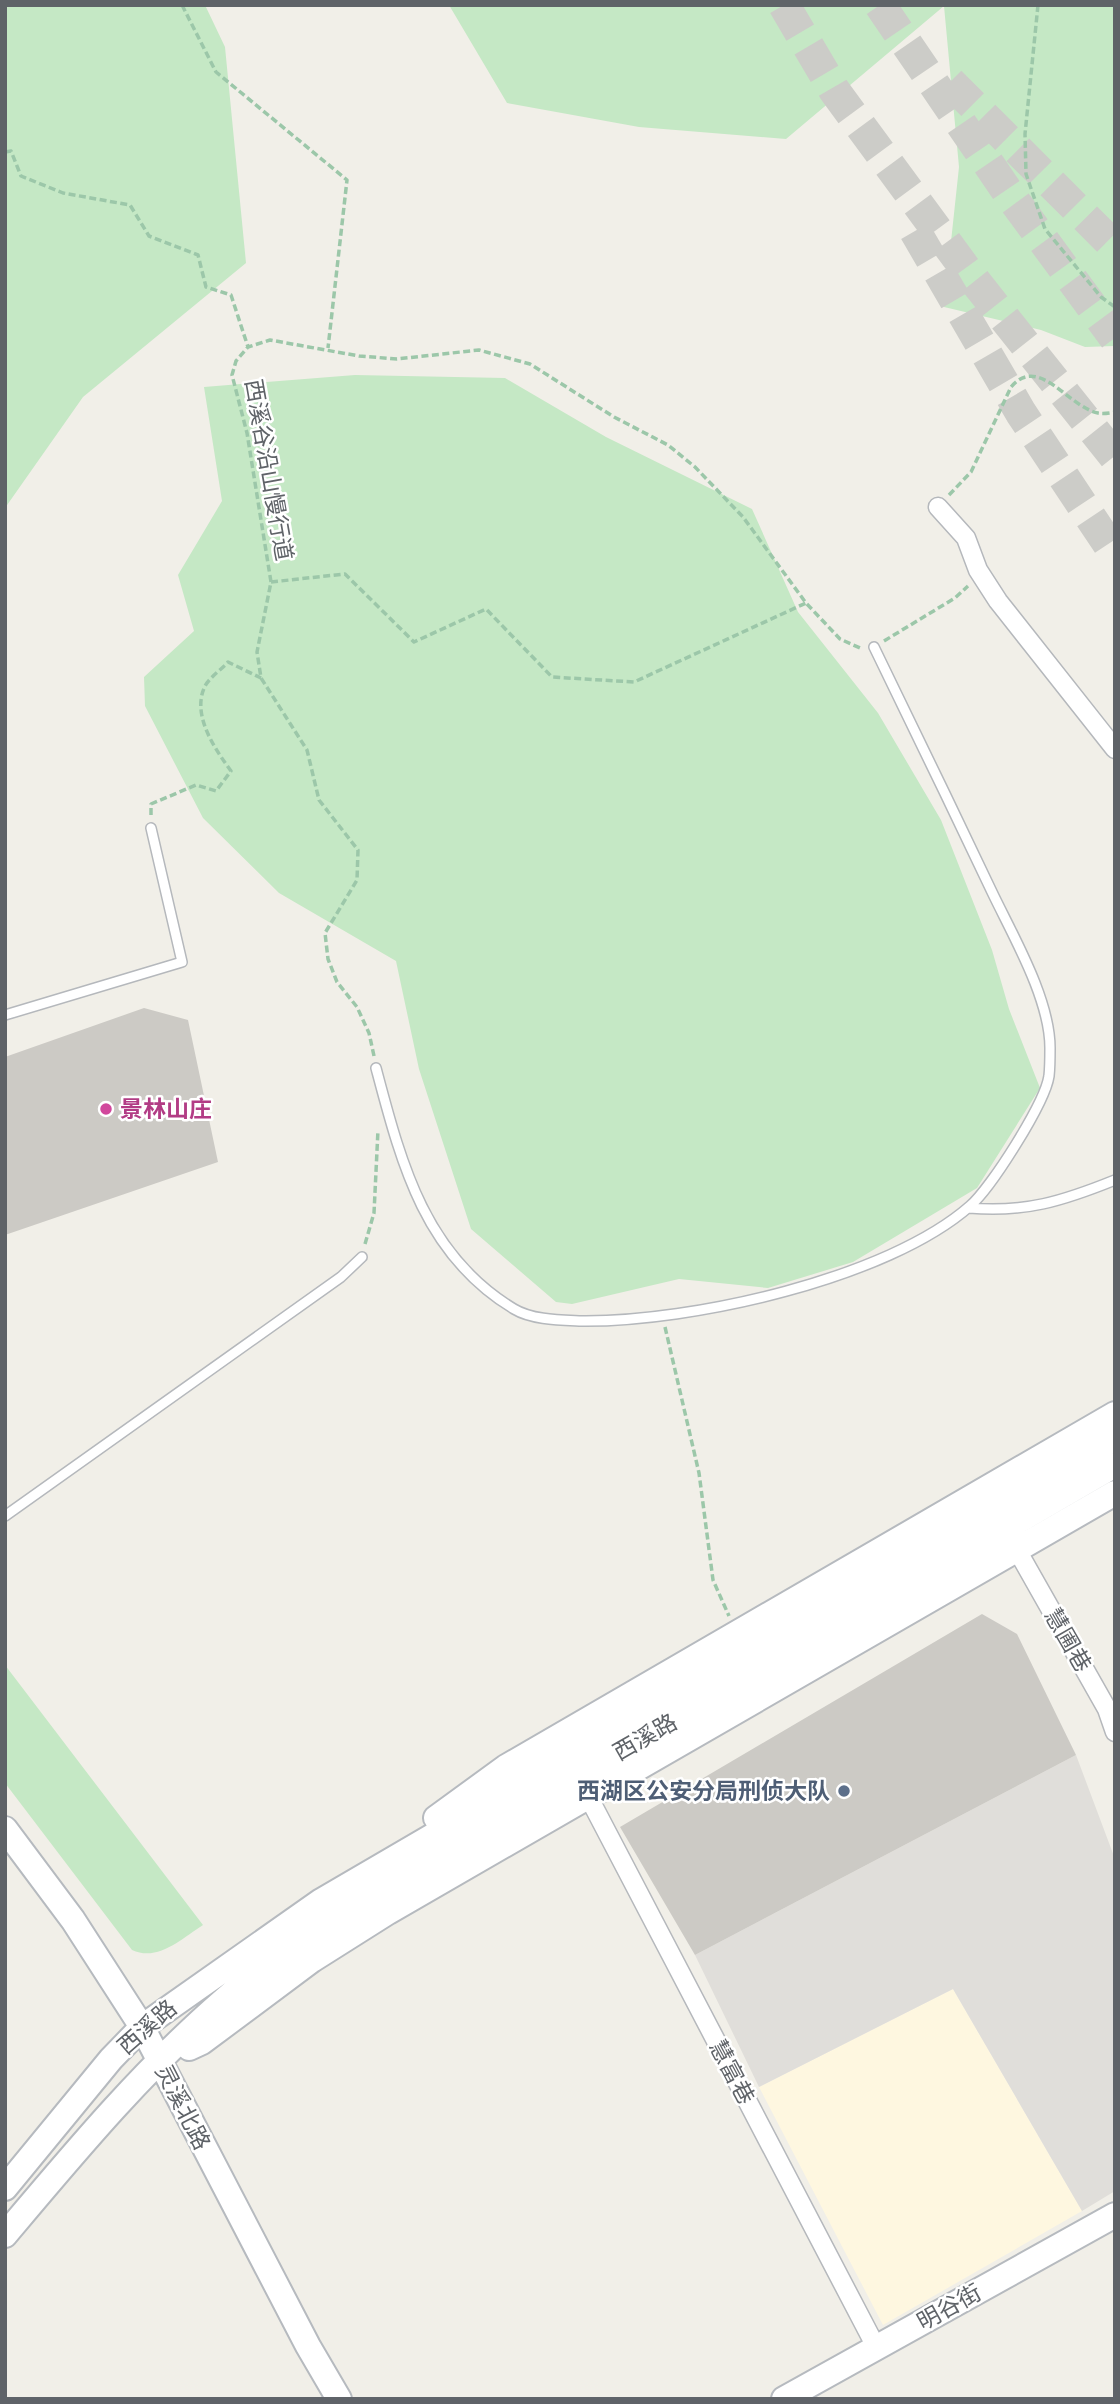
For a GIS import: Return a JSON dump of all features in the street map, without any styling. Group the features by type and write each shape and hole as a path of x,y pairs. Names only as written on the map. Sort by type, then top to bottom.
{"main road":[{"name":"西溪路","path":"5,2189 111,2059 142,2027 506,1767 1115,1414"},
{"name":"西溪路","path":"321,1901 1115,1438"},
{"name":"西溪路","path":"5,2235 159,2060 226,1999 364,1900 1115,1465"},
{"name":"西溪路","path":"159,2060 202,2042 312,1960 588,1796 1115,1493"},
{"name":"灵溪北路","path":"5,1829 73,1920 142,2027 308,2346 340,2399"},
{"name":"明谷街","path":"784,2399 1115,2215"}],"street":[{"path":"938,507 966,538 978,570 998,601 1115,749"},
{"name":"慧圃巷","path":"1017,1550 1107,1709 1115,1732"},
{"name":"慧富巷","path":"588,1796 876,2347"}],"lane":[{"path":"376,1068 411,1189 433,1229 483,1287 517,1311 560,1320 608,1321 662,1315 753,1299 822,1280 894,1251 969,1208 984,1192 1029,1120 1049,1078 1049,1029 1019,949 874,647"},
{"path":"5,1015 182,962 151,828"},
{"path":"969,1208 1005,1211 1032,1208 1115,1180"},
{"path":"5,1516 341,1277 362,1257"}],"path":[{"path":"182,5 216,72 347,180 327,349"},
{"path":"1038,5 1025,134 1027,174 1045,229 1101,297 1115,307"},
{"path":"5,152 10,151 20,176 63,193 130,205 149,236 198,255 206,287 232,295 248,347"},
{"name":"西溪谷沿山慢行道","path":"376,1068 369,1033 357,1007 337,982 328,959 325,933 357,880 358,850 319,800 307,750 261,678 257,652 271,582 247,433 232,375 236,361 248,347 270,340 359,356 397,359 478,350 530,364 614,417 668,445 695,467 743,517 806,603 840,639 858,648 874,647"},
{"path":"938,507 971,472 1011,387 1018,378 1029,374 1040,378 1085,408 1099,414 1115,412"},
{"path":"874,647 955,598 967,588 978,570"},
{"path":"271,582 345,574 414,642 486,609 552,677 634,682 806,603"},
{"path":"151,828 151,804 196,785 216,791 231,771 210,741 201,708 205,685 228,662 261,678"},
{"path":"362,1257 374,1213 379,1117"},
{"path":"662,1315 699,1473 713,1580 737,1633"}],"shaded area":[{"path":"1076,1755 1115,1859 1115,2191 1082,2211 953,1989 759,2087 695,1955"},
{"path":"953,1989 1082,2211 883,2325 759,2087"}],"green space":[{"path":"5,5 205,5 225,47 246,263 83,397 5,508"},
{"path":"449,5 1115,5 1115,346 1085,347 1041,330 944,307 959,167 944,6 786,139 639,127 507,103"},
{"path":"355,375 505,378 606,437 752,509 798,612 878,713 941,820 992,950 1009,1009 1040,1088 977,1188 853,1262 768,1288 679,1279 572,1304 556,1302 471,1229 419,1069 396,961 279,893 203,818 145,706 144,677 194,631 178,575 222,501 204,387"},
{"path":"5,1665 203,1925 160,1951 142,1953 132,1950 5,1783"}],"building":[{"name":"景林山庄","path":"144,1008 188,1020 218,1162 5,1235 5,1057"},
{"name":"西湖区公安分局刑侦大队","path":"982,1614 1017,1634 1076,1755 695,1955 620,1827"}],"tunnel":[{"path":"784,5 834,90 970,275 1115,457"},
{"path":"880,5 1007,191 1115,338"},
{"path":"950,82 1115,247"},
{"path":"915,231 1021,413 1115,554"}],"place":[{"name":"景林山庄","path":"106,1109"},
{"name":"西湖区公安分局刑侦大队","path":"844,1791"}]}
